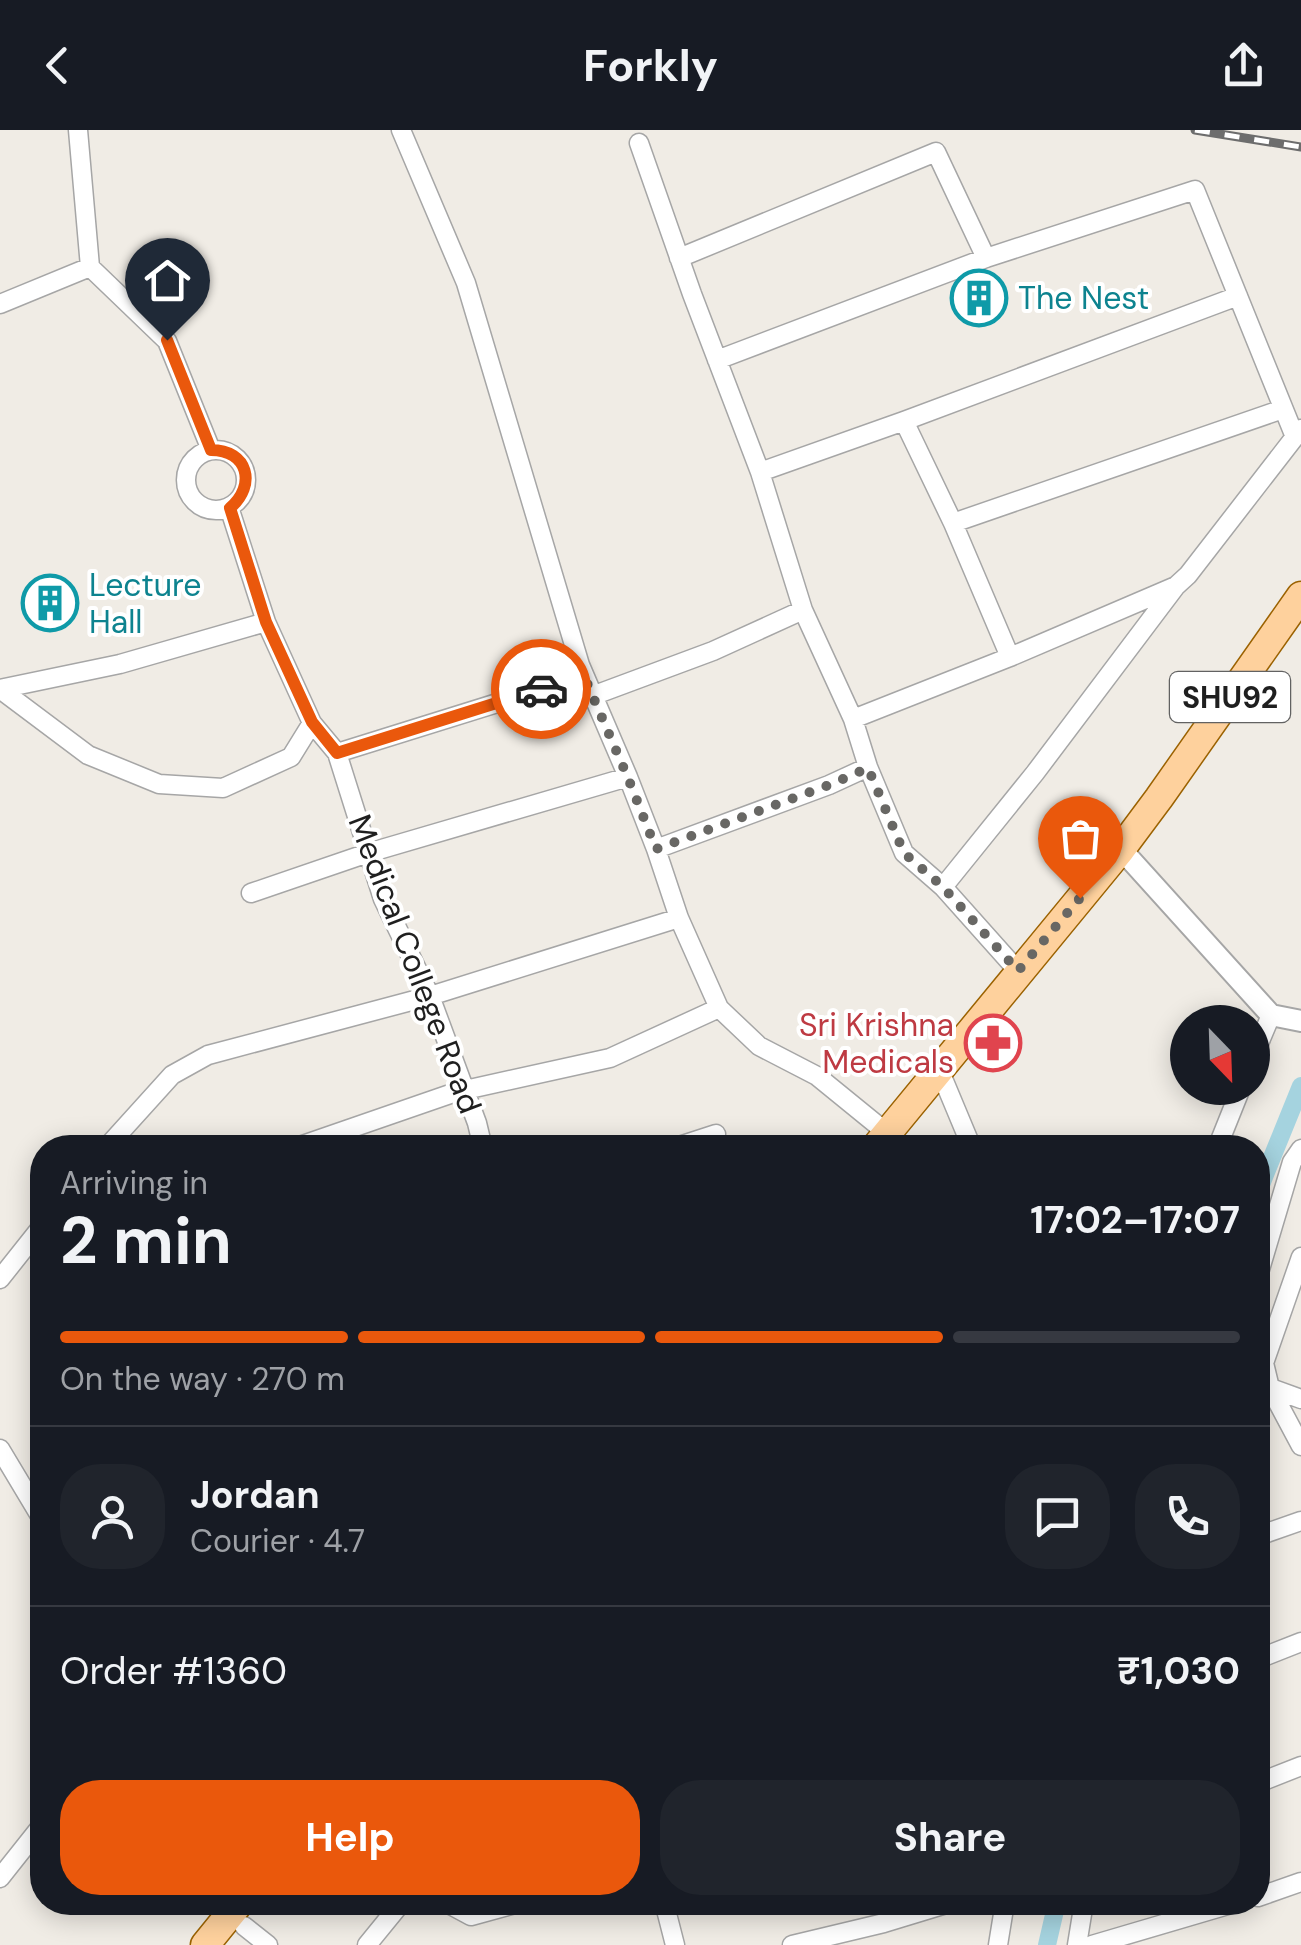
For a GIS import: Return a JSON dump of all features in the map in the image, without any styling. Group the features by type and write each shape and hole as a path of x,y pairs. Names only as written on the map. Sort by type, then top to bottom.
{"main road":[{"name":"SHU92","path":"885,1135 1121,849 1301,596"},
{"path":"205,1945 238,1924"}],"street":[{"path":"78,130 90,268 167,340 211,450"},
{"path":"401,130 466,283 584,676 656,849 678,918 718,1008 759,1046 817,1076 876,1135"},
{"path":"639,143 760,472 803,610 854,719 868,768 904,853 943,887 1018,971"},
{"path":"679,258 936,152 986,258"},
{"path":"717,360 986,258 1194,190 1284,409 1298,432 943,887"},
{"path":"0,304 90,268"},
{"path":"760,472 1238,296"},
{"path":"952,524 1284,409"},
{"path":"904,421 1010,656"},
{"path":"211,450 236,456 245,471 245,488 230,508 212,510 190,496 186,471 196,457 211,450"},
{"name":"Medical College Road","path":"230,508 266,622 312,722 337,753 383,900 430,996 479,1135"},
{"path":"854,719 1176,586"},
{"path":"592,696 713,652 803,610"},
{"path":"0,689 120,664 266,622"},
{"path":"337,753 584,676"},
{"path":"0,689 88,755 159,784 223,788 291,757 312,722"},
{"path":"656,849 868,768"},
{"path":"251,893 368,854 628,778"},
{"path":"1121,849 1288,1019 1270,1040"},
{"path":"118,1135 172,1075 208,1055 430,996 678,918"},
{"path":"332,1135 465,1090 610,1058 718,1008"},
{"path":"940,1069 967,1135"},
{"path":"1222,1135 1235,1105"},
{"path":"1270,1236 1292,1162 1301,1149"},
{"path":"0,1279 30,1241"},
{"path":"1270,1346 1301,1258"},
{"path":"1270,1388 1301,1398"},
{"path":"1270,1396 1301,1446"},
{"path":"0,1449 30,1499"},
{"path":"1270,1532 1301,1520"},
{"path":"1270,1654 1301,1642"},
{"path":"1270,1778 1301,1766"},
{"path":"0,1878 30,1839"},
{"path":"1270,1893 1301,1882"},
{"path":"366,1945 391,1915"},
{"path":"667,1915 675,1945"},
{"path":"792,1945 908,1915"},
{"path":"998,1945 1003,1915"},
{"path":"1077,1945 1082,1915"},
{"path":"1092,1945 1194,1915"},
{"path":"238,1924 268,1945"}],"waterway":[{"path":"1270,1162 1301,1086"},
{"path":"1047,1945 1054,1915"}],"railway":[{"path":"1195,130 1301,147"}],"way so far":[{"path":"541,689 584,676 656,849 868,768 904,853 943,887 1018,971 1080,898"}],"place":[{"name":"The Nest","path":"979,298"},
{"name":"Lecture Hall","path":"50,603"},
{"name":"Sri Krishna Medicals","path":"993,1043"}],"route":[{"path":"167,340 211,450 236,456 245,471 245,488 230,508 266,622 312,722 337,753 541,689"}]}
